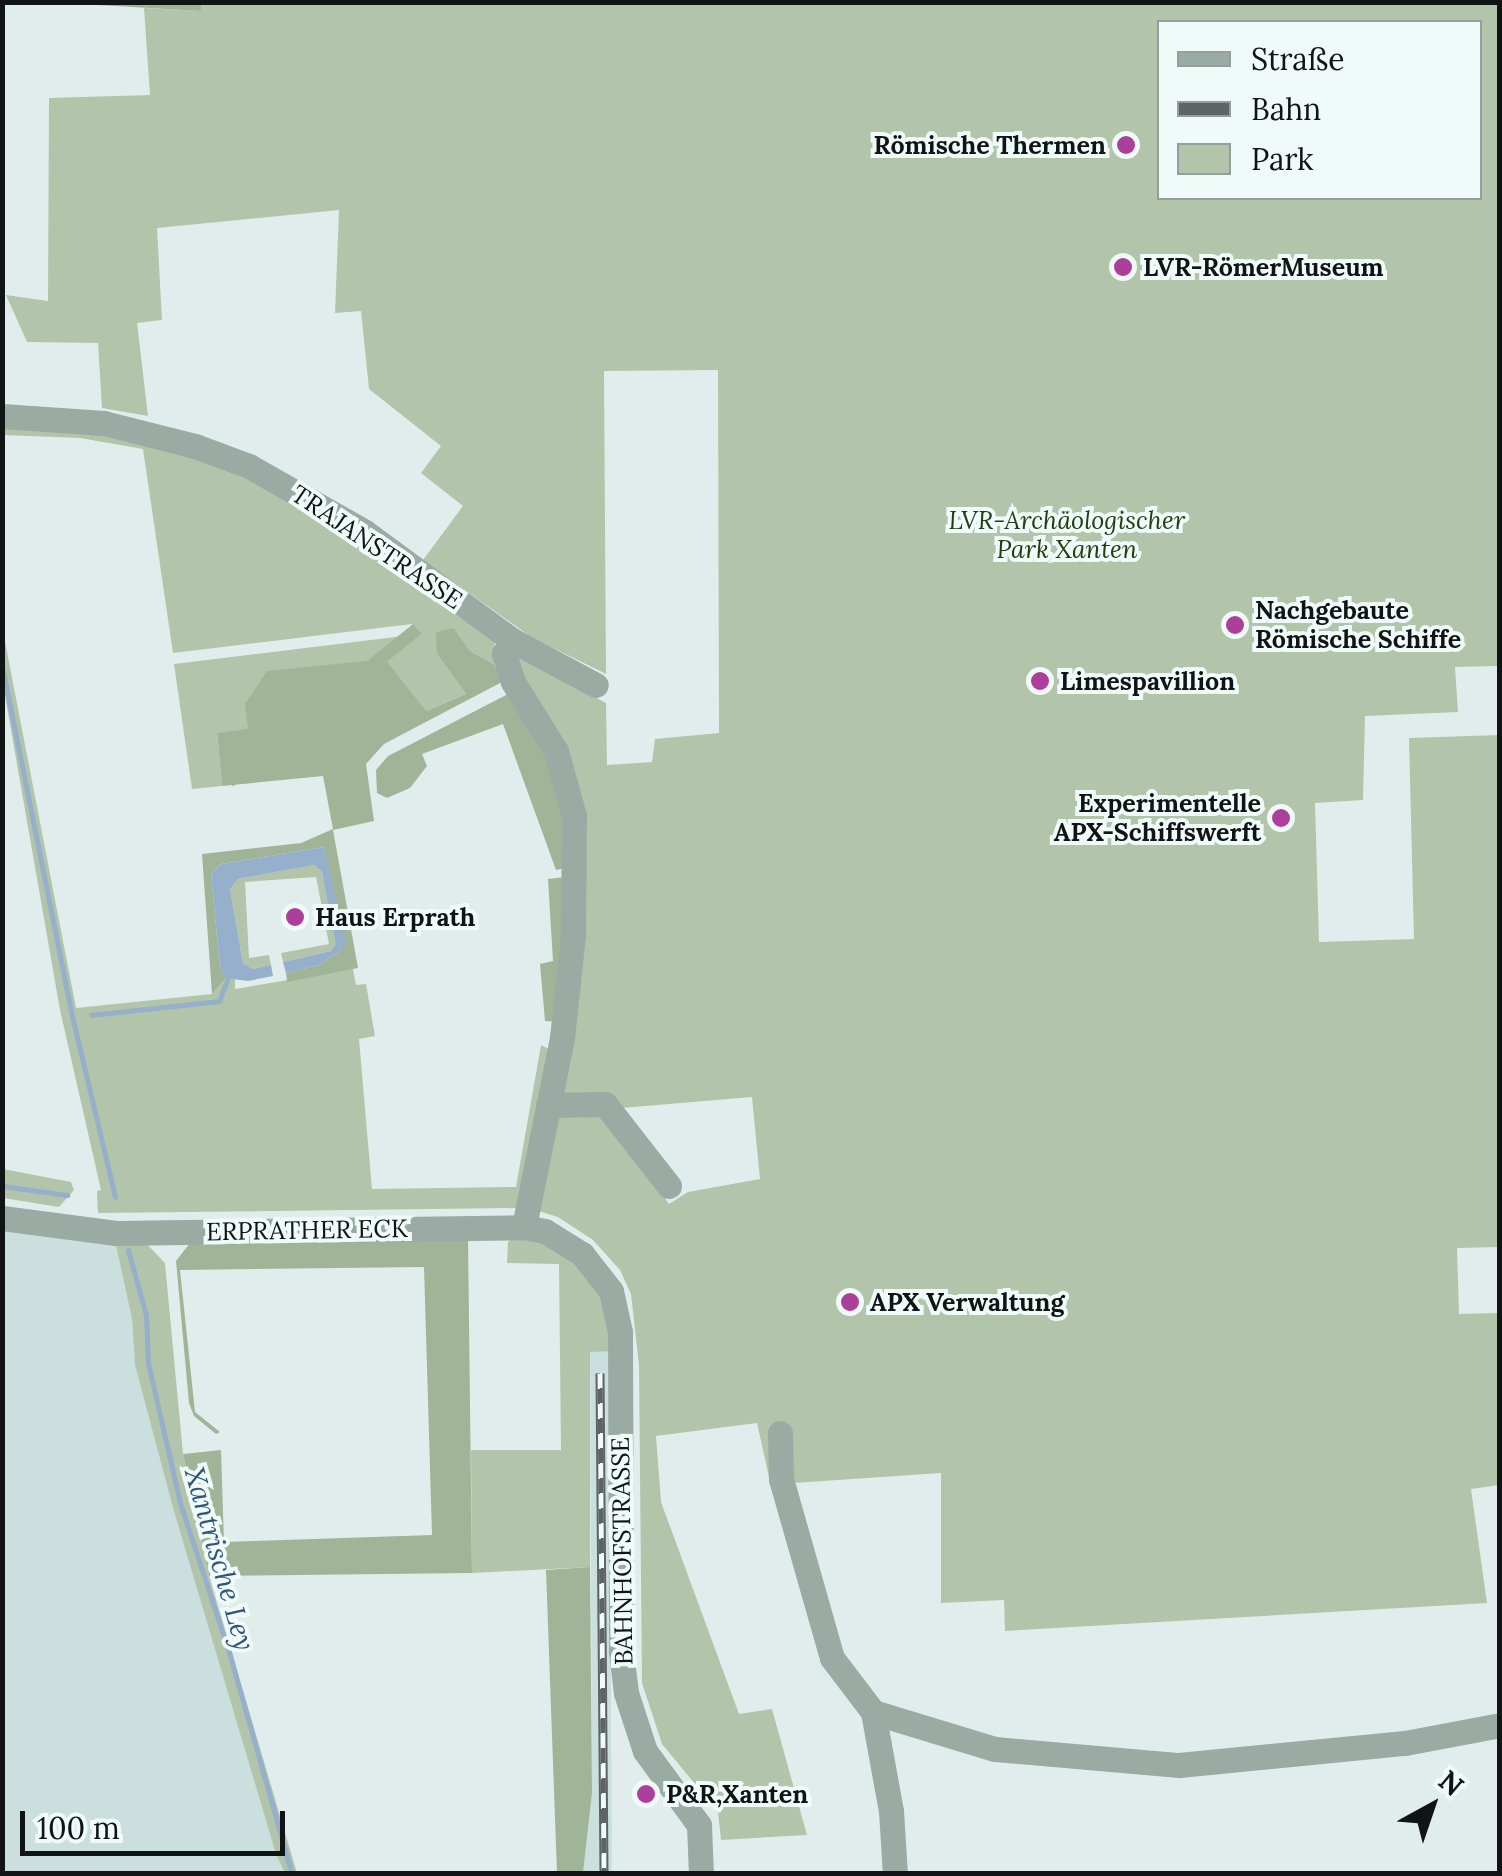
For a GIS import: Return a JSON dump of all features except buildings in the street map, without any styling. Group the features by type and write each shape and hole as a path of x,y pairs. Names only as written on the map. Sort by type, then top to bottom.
{"street":[{"name":"TRAJANSTRASSE","path":"2,416 104,423 195,446 249,466 365,532 512,640 596,685"},
{"path":"512,640 504,654 513,682 556,751 574,816 573,935 562,1038 524,1227"},
{"path":"548,1105 605,1104 669,1186"},
{"name":"ERPRATHER ECK","path":"2,1218 116,1233 524,1227 564,1240 598,1270"},
{"name":"BAHNHOFSTRASSE","path":"598,1270 611,1291 620,1332 621,1650 626,1693 645,1751 700,1825 701,1874"},
{"path":"780,1433 781,1478 832,1658 873,1712 891,1811 894,1874"},
{"path":"873,1712 995,1749 1179,1765 1405,1743 1500,1725"}],"shaded area":[{"path":"3,1226 115,1241 132,1319 135,1365 173,1508 285,1873 3,1874"},
{"path":"590,1351 609,1351 612,1873 583,1874 592,1793"}],"green space":[{"name":"LVR-Archäologischer Park Xanten","path":"202,2 1499,3 1499,666 1455,667 1458,712 1365,716 1363,800 1315,803 1319,942 1414,939 1409,738 1499,735 1499,1247 1457,1248 1459,1314 1499,1313 1499,1485 1471,1489 1487,1603 1005,1631 1004,1600 941,1603 941,1473 794,1483 773,1495 757,1423 656,1436 661,1502 739,1714 772,1709 807,1835 721,1840 718,1812 662,1744 642,1683 639,1365 631,1294 620,1270 593,1240 558,1217 532,1209 554,1110 602,1108 669,1204 688,1192 760,1179 752,1097 622,1108 561,1097 583,902 513,660 519,656 606,703 607,765 652,762 655,739 719,733 718,370 604,371 606,674 531,637 423,560 463,506 421,473 441,446 369,389 361,311 335,313 339,210 157,228 162,320 137,323 148,416 102,408 98,343 27,342 6,295 48,301 49,98 150,95 144,8 201,11"},
{"path":"62,3 202,3 201,11"},
{"path":"3,425 160,441 290,492 495,636 494,664 470,651 454,628 437,654 466,694 426,711 217,734 222,786 192,789 174,664 420,634 412,624 173,653 143,449 80,438 3,435"},
{"path":"413,624 421,634 233,786 225,776"},
{"path":"2,626 76,1008 212,994 226,978 235,979 235,989 353,969 356,985 366,984 375,1036 359,1039 372,1189 516,1187 541,1045 552,1051 520,1208 98,1213 97,1191 101,1190 60,1010 3,684"},
{"path":"454,628 470,651 494,664 502,682 384,744 366,764 374,821 333,830 358,968 287,982 286,973 319,965 342,950 324,847 221,864 211,874 220,967 226,978 212,994 202,854 301,843 333,829 323,776 222,786 217,733 248,729 245,704 267,671 385,659 426,711 466,694 437,654 436,632"},
{"path":"510,693 544,744 565,806 565,868 556,870 503,724 422,754 427,766 410,788 387,798 377,793 376,770 388,756"},
{"path":"314,865 322,872 337,944 331,951 283,962 281,953 329,944 316,877 245,882 249,958 269,955 271,965 253,969 243,963 230,889 238,879"},
{"path":"566,877 559,1022 545,1021 540,964 553,961 548,879"},
{"path":"3,1169 71,1182 74,1190 59,1207 3,1198"},
{"path":"520,1234 570,1253 608,1302 614,1351 590,1352 590,1567 472,1573 471,1450 561,1450 559,1264 507,1263 508,1242"},
{"path":"468,1236 472,1573 209,1576 183,1454 221,1450 224,1542 432,1535 424,1267 180,1270 195,1412 220,1432 216,1434 194,1416 189,1403 176,1261 193,1239"},
{"path":"115,1241 144,1241 165,1263 183,1454 209,1576 297,1873 285,1873 276,1854 173,1508 135,1365 132,1319"},
{"path":"590,1567 592,1793 583,1873 557,1873 546,1570"}],"water":[{"path":"324,847 346,941 342,950 319,965 286,973 283,962 331,951 336,944 322,872 314,865 238,879 230,889 243,963 253,969 271,965 273,976 248,981 226,978 220,967 211,874 221,864"}],"waterway":[{"name":"Xantrische Ley","path":"2,666 72,1016 115,1197"},
{"path":"91,1015 219,1001 230,972"},
{"path":"2,1186 67,1195"},
{"name":"Xantrische Ley","path":"128,1250 146,1315 148,1363 180,1503 229,1652 292,1874"}],"railway":[{"path":"600,1373 604,1874"}],"place":[{"name":"Römische Thermen","path":"1126,145"},
{"name":"LVR-RömerMuseum","path":"1123,267"},
{"name":"Nachgebaute Römische Schiffe","path":"1235,625"},
{"name":"Limespavillion","path":"1040,681"},
{"name":"Experimentelle APX-Schiffswerft","path":"1281,818"},
{"name":"Haus Erprath","path":"295,917"},
{"name":"APX Verwaltung","path":"850,1302"},
{"name":"P&R,Xanten","path":"646,1794"}]}
